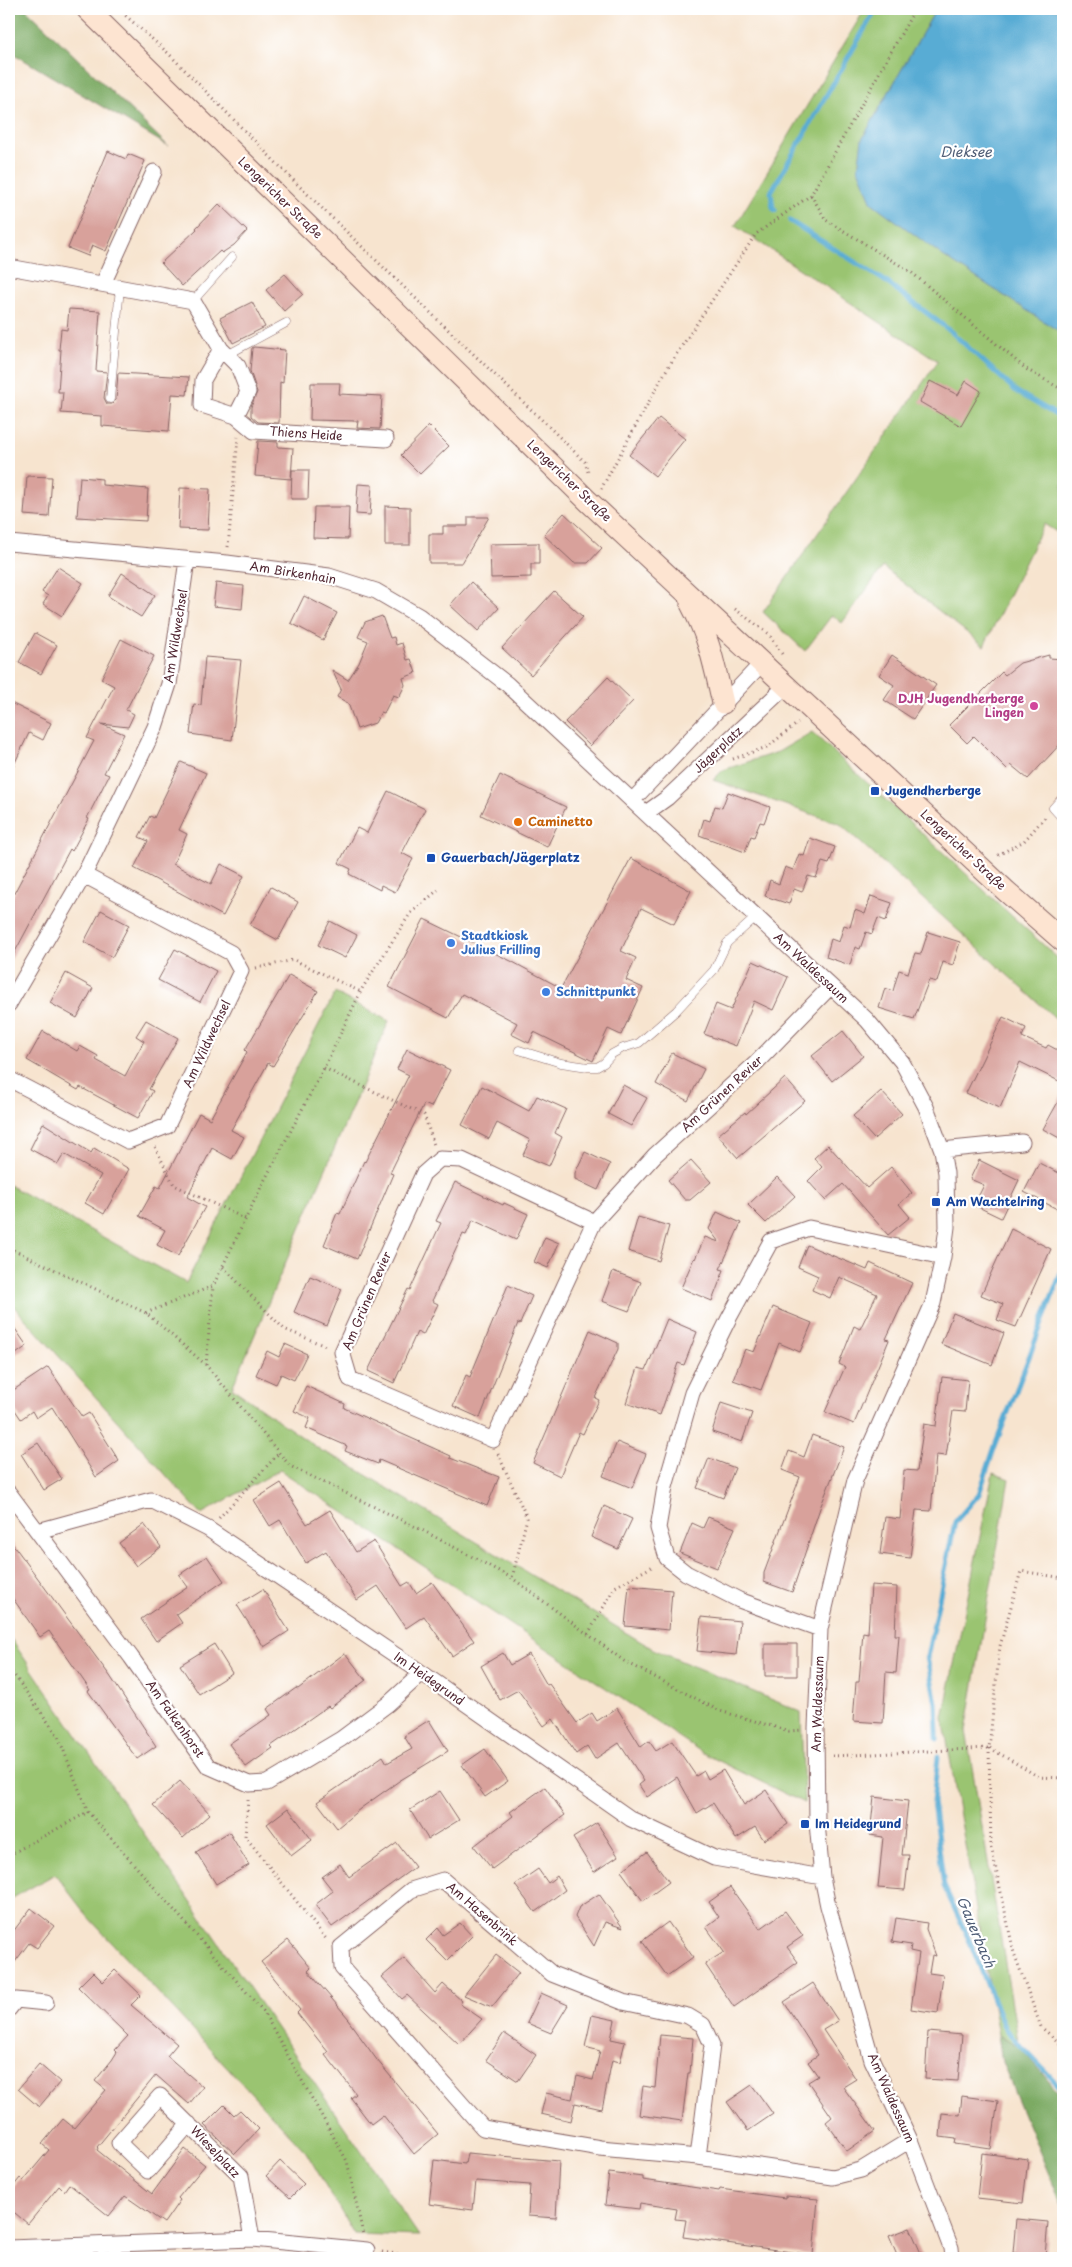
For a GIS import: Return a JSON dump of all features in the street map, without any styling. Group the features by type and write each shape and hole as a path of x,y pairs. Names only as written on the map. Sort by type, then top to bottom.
{"main road":[{"name":"Lengericher Straße","path":"87,9 580,494 812,708 1006,891 1063,941"},
{"path":"683,589 704,627 713,652 723,703"}],"street":[{"path":"103,284 154,172"},
{"path":"9,267 193,301 224,352 238,366 248,392 238,418"},
{"name":"Thiens Heide","path":"224,352 203,380 202,405 238,418 254,431 386,439"},
{"name":"Am Birkenhain","path":"9,543 227,563 329,576 376,591 419,616 507,684 646,813"},
{"name":"Am Wildwechsel","path":"9,1004 84,875 155,727 166,693 176,641 187,560"},
{"path":"632,801 762,663"},
{"name":"Jägerplatz","path":"646,813 667,798 787,685"},
{"name":"Am Waldessaum","path":"646,813 867,1020 902,1062 926,1107 942,1150 948,1200 943,1257 933,1303 855,1480 820,1629 816,1757 817,1823 822,1877 828,1906 872,2060 910,2140 951,2248 952,2258"},
{"path":"84,875 231,952 241,971"},
{"name":"Am Wildwechsel","path":"9,1079 128,1141 168,1126 241,971"},
{"name":"Am Grünen Revier","path":"440,1159 423,1174 342,1352 350,1379 492,1440 594,1222 655,1155 756,1064 830,987"},
{"path":"942,1150 1022,1142"},
{"path":"440,1159 462,1160 594,1222"},
{"path":"820,1629 739,1600 686,1573 667,1558 658,1528 665,1487 692,1393 729,1318 771,1242 809,1228 943,1257"},
{"name":"Am Falkenhorst","path":"9,1493 132,1657 208,1766 249,1784"},
{"name":"Im Heidegrund","path":"38,1531 151,1500 208,1529 422,1673 631,1819 714,1858 822,1877"},
{"path":"249,1784 267,1783 341,1739 388,1704 422,1673"},
{"name":"Am Hasenbrink","path":"341,1947 411,1890 443,1880 552,1974 623,2002 688,2016 703,2025 712,2045 698,2157"},
{"path":"341,1947 342,1968 483,2128 600,2148 698,2157 833,2177 861,2170 910,2140"},
{"path":"9,2010 16,2000 46,2003"},
{"name":"Wieselplatz","path":"189,2124 148,2171 119,2143 160,2096 189,2124 241,2176 252,2239"},
{"path":"10,2252 252,2239 367,2250"}],"lane":[{"path":"193,301 232,257"},
{"path":"110,399 120,287"},
{"path":"224,352 286,324"},
{"path":"1063,797 1053,808 1063,818"},
{"path":"520,1050 561,1062 588,1067 604,1063 612,1054 622,1048 639,1043 676,1011 714,970 727,943 756,917"}],"path":[{"path":"118,9 168,53 300,186 584,462 590,477"},
{"path":"596,483 601,489 668,367 756,234 811,195 915,9"},
{"path":"811,195 826,220 911,272 1026,369 1063,390"},
{"path":"227,563 238,418"},
{"path":"724,762 768,747 795,727 812,708"},
{"path":"998,855 1024,841 1053,808"},
{"path":"206,1365 213,1286 361,992 410,914 438,890"},
{"path":"241,971 294,960 361,992"},
{"path":"324,1068 424,1114 440,1159"},
{"path":"148,1133 174,1186 246,1219"},
{"path":"9,1248 146,1313 206,1365 290,1466 420,1529 512,1578 624,1661 720,1711 789,1731 816,1728"},
{"path":"223,1267 284,1329 342,1352"},
{"path":"146,1313 213,1286"},
{"path":"492,1440 527,1518 512,1578"},
{"path":"208,1529 279,1453"},
{"path":"588,1634 615,1587 667,1558"},
{"path":"1063,1578 1021,1571 1000,1646 989,1748 991,1846 1014,1953 1041,2027 1063,2046"},
{"path":"9,1668 58,1736 88,1812 263,2011 347,2161 367,2250 428,2258"},
{"path":"816,1757 989,1748 1039,1777 1063,1778"},
{"path":"249,1784 245,1836 327,1940 341,1947"},
{"path":"9,1855 88,1812"}],"green space":[{"path":"9,9 26,9 168,146 9,51"},
{"path":"865,9 1063,9 1063,536 1044,524 984,646 883,567 842,623 832,615 805,651 763,612 938,361 735,226"},
{"path":"812,732 1063,963 1063,1025 840,824 713,780 723,770 778,752"},
{"path":"335,993 389,1021 232,1388 322,1451 343,1461 653,1649 801,1712 804,1803 703,1753 280,1470 201,1514 9,1301 9,1185 186,1283"},
{"path":"993,1473 1009,1479 966,1731 1019,2046 998,2035 943,1718"},
{"path":"9,1636 419,2236 354,2234 306,2152 88,1917 55,1874 9,1900"},
{"path":"998,2035 1019,2046 1063,2098 1063,2208 1002,2062"}],"water":[{"name":"Dieksee","path":"936,9 1063,9 1063,334 943,256 872,203 858,169 862,139"}],"building":[{"path":"108,151 126,159 128,154 145,161 106,251 92,245 88,256 68,248"},
{"path":"219,204 247,231 234,245 222,253 220,251 182,286 161,263 197,229"},
{"path":"285,274 303,294 284,311 266,290"},
{"path":"252,302 265,327 233,343 220,318"},
{"path":"69,309 100,311 96,371 107,372 104,398 107,404 112,404 116,400 118,373 189,377 187,395 172,394 169,431 102,426 102,416 61,413 63,392 58,392 61,350 59,350 61,329 67,330"},
{"path":"252,348 285,350 283,383 280,382 279,423 258,422 251,416 251,407 257,392 250,371"},
{"path":"930,381 958,395 966,381 981,391 961,426 920,402"},
{"path":"311,383 340,383 339,394 382,396 380,429 357,428 358,421 310,420"},
{"path":"659,418 685,439 655,476 629,455"},
{"path":"429,426 449,446 420,474 401,455"},
{"path":"258,441 278,442 278,447 293,448 291,479 255,476"},
{"path":"292,470 309,470 308,499 291,499"},
{"path":"27,476 52,477 49,517 24,515"},
{"path":"80,477 102,479 102,485 148,489 146,521 77,517"},
{"path":"358,484 372,485 370,515 356,514"},
{"path":"180,488 210,489 208,530 178,529"},
{"path":"385,506 410,507 410,545 385,545"},
{"path":"314,507 349,507 348,539 313,538"},
{"path":"564,513 602,548 588,563 574,563 544,535"},
{"path":"468,517 489,517 462,563 429,563 429,534 443,534 443,526 468,526"},
{"path":"539,543 539,564 531,564 531,577 491,578 490,544"},
{"path":"58,567 83,583 62,616 43,604 48,596 42,592"},
{"path":"122,573 155,595 141,617 108,596"},
{"path":"471,582 499,608 478,631 450,605"},
{"path":"216,583 244,586 242,609 213,606"},
{"path":"554,591 583,617 531,675 502,648"},
{"path":"304,596 337,613 323,640 291,623"},
{"path":"382,616 390,638 394,637 396,645 402,643 407,660 411,659 416,673 403,678 405,685 399,697 393,695 384,713 381,712 375,723 357,729 348,703 337,697 341,689 332,670 348,680 359,663 368,641 358,637 365,622"},
{"path":"35,633 57,645 41,674 19,662"},
{"path":"121,639 154,656 126,710 134,714 128,727 101,724 124,734 104,773 109,775 72,851 70,849 9,963 9,903 94,741 87,738 114,686 101,679"},
{"path":"892,655 936,685 913,719 884,700 894,685 879,675"},
{"name":"DJH Jugendherberge Lingen","path":"1049,655 1049,658 1063,659 1063,741 1028,779 1011,765 1007,769 974,736 967,743 949,725 1002,672 1005,675 1020,663"},
{"path":"205,657 241,660 232,740 190,734 194,704 201,705"},
{"path":"608,677 633,701 590,746 565,722"},
{"path":"9,702 51,723 43,740 29,733 9,775"},
{"path":"181,762 206,773 179,830 187,834 173,864 211,884 221,864 244,876 223,916 134,868 148,841 139,837 150,816 154,818"},
{"path":"500,775 566,807 547,847 481,815"},
{"path":"388,791 425,809 402,853 413,859 395,892 381,885 380,890 349,874 351,869 339,863 357,828 367,833"},
{"path":"728,792 770,807 764,823 760,822 754,837 751,836 745,852 699,835 704,819 710,821 715,806 722,808"},
{"path":"810,838 835,847 829,864 822,862 816,878 808,876 802,892 794,889 789,904 765,896 770,880 779,884 785,867 793,870 799,854 804,856"},
{"path":"631,858 691,891 674,924 641,908 621,951 636,958 626,980 643,988 621,1035 608,1029 593,1061 534,1032 529,1043 511,1034 517,1023 462,994 448,1018 389,987 424,919 511,961 561,988"},
{"path":"271,887 298,902 278,940 250,925"},
{"path":"871,896 892,903 886,921 878,918 872,934 866,932 860,949 855,947 850,965 826,957 831,939 839,942 844,925 850,927 855,910 865,914"},
{"path":"101,910 129,925 112,957 84,942"},
{"path":"330,921 357,935 345,958 318,945"},
{"path":"928,932 960,942 953,965 943,962 937,982 929,980 914,1019 879,1008 885,988 893,991 899,970 908,973 915,953 921,954"},
{"path":"175,949 216,971 200,1002 158,980"},
{"path":"753,961 788,977 773,1010 754,1001 736,1046 704,1034 716,1004 731,1010"},
{"path":"66,973 93,988 77,1018 50,1003"},
{"path":"289,975 318,991 273,1066 268,1063 231,1130 244,1137 232,1159 212,1148 187,1197 205,1207 178,1256 157,1245 165,1230 139,1216 156,1186 160,1188 199,1113 210,1119 247,1052 245,1050"},
{"path":"1003,1017 1026,1028 1022,1037 1046,1048 1048,1045 1063,1053 1063,1083 1020,1062 1000,1108 966,1093"},
{"path":"146,1020 178,1038 149,1089 153,1091 138,1118 80,1087 78,1090 27,1060 43,1031 77,1051 80,1046 98,1056 96,1060 125,1076 144,1041 136,1036"},
{"path":"843,1031 863,1056 832,1081 812,1056"},
{"path":"407,1049 450,1070 431,1107 424,1104 390,1173 393,1174 357,1259 324,1245 337,1213 340,1214 364,1161 409,1075 397,1069"},
{"path":"672,1053 704,1069 688,1101 656,1084"},
{"path":"785,1078 805,1101 738,1158 718,1135 745,1112 746,1114"},
{"path":"623,1085 647,1098 631,1126 608,1114"},
{"path":"482,1086 529,1111 537,1096 566,1109 555,1133 562,1137 549,1166 523,1155 530,1140 497,1123 489,1139 462,1125"},
{"path":"881,1091 902,1114 874,1139 853,1116"},
{"path":"1063,1093 1063,1140 1043,1129"},
{"path":"43,1123 91,1153 94,1148 129,1169 104,1214 85,1203 101,1175 64,1154 58,1164 30,1149"},
{"path":"828,1145 867,1188 891,1167 912,1193 899,1204 910,1217 888,1235 843,1184 825,1200 808,1181 822,1167 814,1158"},
{"path":"585,1152 610,1164 598,1190 575,1179 575,1173"},
{"path":"691,1160 711,1182 690,1200 685,1200 668,1180"},
{"path":"979,1160 1019,1180 1001,1218 974,1205 984,1185 970,1179"},
{"path":"1039,1163 1063,1175 1063,1201 1059,1210 1024,1192"},
{"path":"777,1177 795,1196 766,1223 748,1205"},
{"path":"455,1182 503,1205 504,1203 528,1214 516,1240 473,1220 466,1235 463,1234 432,1301 438,1304 423,1335 417,1332 394,1383 368,1371 408,1289 410,1290 441,1223 436,1221"},
{"path":"717,1212 741,1223 720,1269 724,1270 712,1301 681,1288 705,1237 719,1242 709,1229"},
{"path":"638,1217 669,1226 659,1261 628,1251"},
{"path":"1011,1229 1051,1249 1016,1327 997,1320 1003,1304 981,1295"},
{"path":"545,1237 559,1243 548,1268 534,1262"},
{"path":"807,1245 867,1270 870,1263 912,1283 886,1339 889,1340 854,1424 825,1412 845,1367 839,1364 854,1326 860,1329 877,1294 839,1277 830,1298 812,1290 818,1276 798,1267"},
{"path":"613,1271 641,1282 629,1311 602,1301"},
{"path":"310,1276 342,1289 327,1326 294,1312"},
{"path":"508,1285 532,1296 520,1324 518,1323 480,1418 453,1406 466,1375 470,1377"},
{"path":"773,1307 812,1323 800,1352 779,1343 761,1390 733,1380 745,1349 754,1352"},
{"path":"953,1313 1004,1333 992,1365 941,1344"},
{"path":"667,1319 697,1332 684,1365 678,1363 660,1415 626,1403 638,1368 646,1370"},
{"path":"9,1320 27,1346 9,1359"},
{"path":"590,1330 618,1343 618,1349 595,1398 599,1400 583,1434 579,1432 560,1476 533,1463"},
{"path":"285,1344 307,1354 294,1380 281,1374 276,1384 256,1375 267,1351 279,1357"},
{"path":"48,1367 82,1417 89,1413 119,1461 96,1477 52,1407 36,1418 32,1411 21,1419 9,1401 9,1393"},
{"path":"942,1377 968,1380 965,1412 953,1411 946,1456 936,1455 931,1511 916,1510 910,1558 880,1554 885,1517 900,1519 904,1470 917,1471 924,1424 936,1426"},
{"path":"306,1386 345,1404 344,1408 451,1456 450,1458 499,1477 487,1506 379,1460 378,1464 345,1451 347,1446 306,1428 310,1418 294,1411"},
{"path":"721,1403 752,1413 742,1442 712,1432"},
{"path":"812,1435 844,1447 820,1508 792,1592 764,1582 764,1573 800,1477 782,1470 789,1451 804,1457"},
{"path":"617,1442 646,1454 632,1488 603,1476"},
{"path":"38,1443 62,1479 44,1490 21,1454"},
{"path":"709,1458 735,1468 723,1498 697,1488"},
{"path":"281,1483 307,1524 330,1510 356,1552 374,1541 402,1586 409,1582 416,1593 432,1582 474,1641 452,1656 424,1616 406,1628 378,1586 357,1600 326,1551 306,1563 280,1520 270,1526 254,1500"},
{"path":"604,1506 632,1519 618,1549 591,1537"},
{"path":"708,1517 735,1528 717,1568 680,1553 692,1523 703,1528"},
{"path":"144,1524 161,1547 136,1566 119,1543"},
{"path":"9,1539 110,1676 156,1746 137,1759 88,1691 90,1690 49,1631 40,1637 9,1593"},
{"path":"207,1556 224,1581 176,1614 182,1623 156,1641 141,1619 188,1587 179,1575"},
{"path":"871,1585 897,1587 895,1635 899,1635 896,1673 886,1672 883,1723 853,1721 856,1682 859,1682 863,1632 868,1633"},
{"path":"629,1586 672,1590 669,1630 625,1626"},
{"path":"263,1589 289,1631 264,1647 237,1605"},
{"path":"701,1617 740,1621 736,1655 697,1651"},
{"path":"214,1644 232,1673 199,1694 180,1665"},
{"path":"765,1644 797,1644 797,1676 765,1676"},
{"path":"345,1653 366,1680 330,1708 328,1706 271,1746 273,1748 246,1767 229,1744 271,1715 267,1709 296,1688 298,1689"},
{"path":"503,1653 510,1665 529,1654 547,1685 549,1684 577,1723 592,1713 597,1721 617,1708 641,1747 649,1741 656,1751 672,1741 696,1776 704,1771 708,1779 723,1770 744,1805 766,1790 788,1824 764,1840 755,1827 736,1839 713,1803 697,1813 677,1777 647,1797 639,1785 644,1781 619,1743 595,1759 587,1746 576,1754 553,1719 544,1726 518,1690 500,1700 481,1666"},
{"path":"429,1720 448,1751 399,1781 337,1828 317,1802 383,1756 387,1763 412,1749 404,1736"},
{"path":"485,1749 508,1781 485,1797 462,1765"},
{"path":"180,1781 210,1814 183,1838 153,1805"},
{"path":"545,1787 565,1815 492,1869 474,1846 513,1816 510,1812"},
{"path":"440,1791 459,1820 428,1839 410,1810"},
{"path":"874,1797 908,1801 902,1855 909,1855 905,1890 878,1888 883,1837 870,1835"},
{"path":"288,1808 312,1840 291,1856 267,1824"},
{"path":"597,1823 618,1856 594,1872 573,1838"},
{"path":"229,1832 249,1865 216,1884 196,1852"},
{"path":"397,1843 415,1867 332,1927 315,1905 333,1891 322,1877 340,1864 349,1877"},
{"path":"647,1852 669,1882 643,1901 621,1871"},
{"path":"538,1869 548,1883 557,1876 565,1890 535,1912 515,1885"},
{"path":"730,1887 760,1929 785,1911 803,1936 787,1947 798,1962 734,2007 705,1964 724,1952 706,1927 719,1917 709,1902"},
{"path":"599,1894 623,1928 605,1922 594,1946 575,1917 579,1907"},
{"path":"31,1908 54,1926 37,1948 29,1943 9,1970 9,1937"},
{"path":"896,1918 927,1923 926,1929 936,1956 932,1955 929,1973 943,1975 938,2013 911,2009 919,1953 910,1951 911,1945 892,1942"},
{"path":"668,1922 693,1957 667,1976 642,1941"},
{"path":"460,1923 472,1936 447,1961 426,1940 438,1928 443,1935"},
{"path":"288,1940 311,1968 308,1971 349,2019 377,2060 438,2134 414,2154 383,2115 371,2124 351,2098 356,2094 325,2054 328,2052 297,2013 300,2010 261,1962"},
{"path":"496,1955 519,1973 492,2007 464,1995"},
{"path":"404,1958 435,1993 443,1984 462,2001 460,2004 482,2019 459,2044 407,1995 402,1999 382,1977"},
{"path":"115,1970 141,1995 131,2005 177,2044 167,2056 203,2087 189,2104 156,2075 97,2147 97,2150 152,2194 185,2149 205,2165 178,2198 180,2200 164,2223 125,2196 109,2216 69,2184 64,2191 59,2186 28,2224 9,2208 9,2192 20,2178 23,2181 49,2150 42,2144 63,2119 74,2128 106,2090 95,2081 112,2060 117,2052 115,2050 128,2036 78,1987 93,1972 103,1982"},
{"path":"813,1983 838,2021 823,2030 856,2079 843,2087 875,2131 847,2151 826,2122 832,2117 808,2082 818,2076 808,2062 818,2055 784,2002"},
{"path":"541,1993 568,2005 551,2033 527,2023"},
{"path":"592,2015 615,2020 611,2039 625,2042 620,2062 612,2060 602,2109 575,2103 571,2121 541,2114 546,2093 572,2099 577,2076 593,2080 600,2051 585,2047"},
{"path":"928,2032 962,2035 958,2081 925,2079"},
{"path":"504,2033 536,2055 518,2081 486,2060"},
{"path":"660,2035 693,2038 690,2073 688,2073 682,2121 639,2115 643,2086 655,2088"},
{"path":"39,2064 60,2082 39,2107 18,2089"},
{"path":"752,2085 773,2114 748,2131 727,2102"},
{"path":"962,2096 998,2101 991,2149 955,2144 956,2139 940,2137 942,2113 960,2115"},
{"path":"224,2105 234,2115 240,2110 259,2129 235,2154 204,2125"},
{"path":"467,2153 559,2161 556,2218 528,2216 530,2185 476,2181 473,2210 429,2204 434,2160 465,2164"},
{"path":"982,2153 1028,2159 1023,2203 977,2198"},
{"path":"280,2161 304,2184 290,2198 266,2176"},
{"path":"609,2173 643,2177 643,2180 719,2191 720,2189 785,2198 785,2196 818,2199 813,2255 683,2237 686,2220 675,2219 677,2209 640,2203 639,2209 605,2205"},
{"path":"1016,2219 1048,2222 1045,2256 1013,2253"},
{"path":"910,2228 923,2258 898,2258 889,2236"}],"waterway":[{"path":"775,210 773,208 771,192 876,9"},
{"path":"790,221 885,281 949,330 1017,392 1063,419"},
{"path":"937,1739 936,1703 927,1657 955,1522 979,1494 995,1446 1063,1268"},
{"name":"Gauerbach","path":"938,1757 933,1802 944,1886 971,1944 1005,2029 1063,2090"}],"place":[{"name":"DJH Jugendherberge Lingen","path":"1034,706"},
{"name":"Jugendherberge","path":"875,791"},
{"name":"Caminetto","path":"518,822"},
{"name":"Gauerbach/Jägerplatz","path":"431,858"},
{"name":"Stadtkiosk Julius Frilling","path":"451,943"},
{"name":"Schnittpunkt","path":"546,992"},
{"name":"Am Wachtelring","path":"936,1202"},
{"name":"Im Heidegrund","path":"805,1824"}]}
